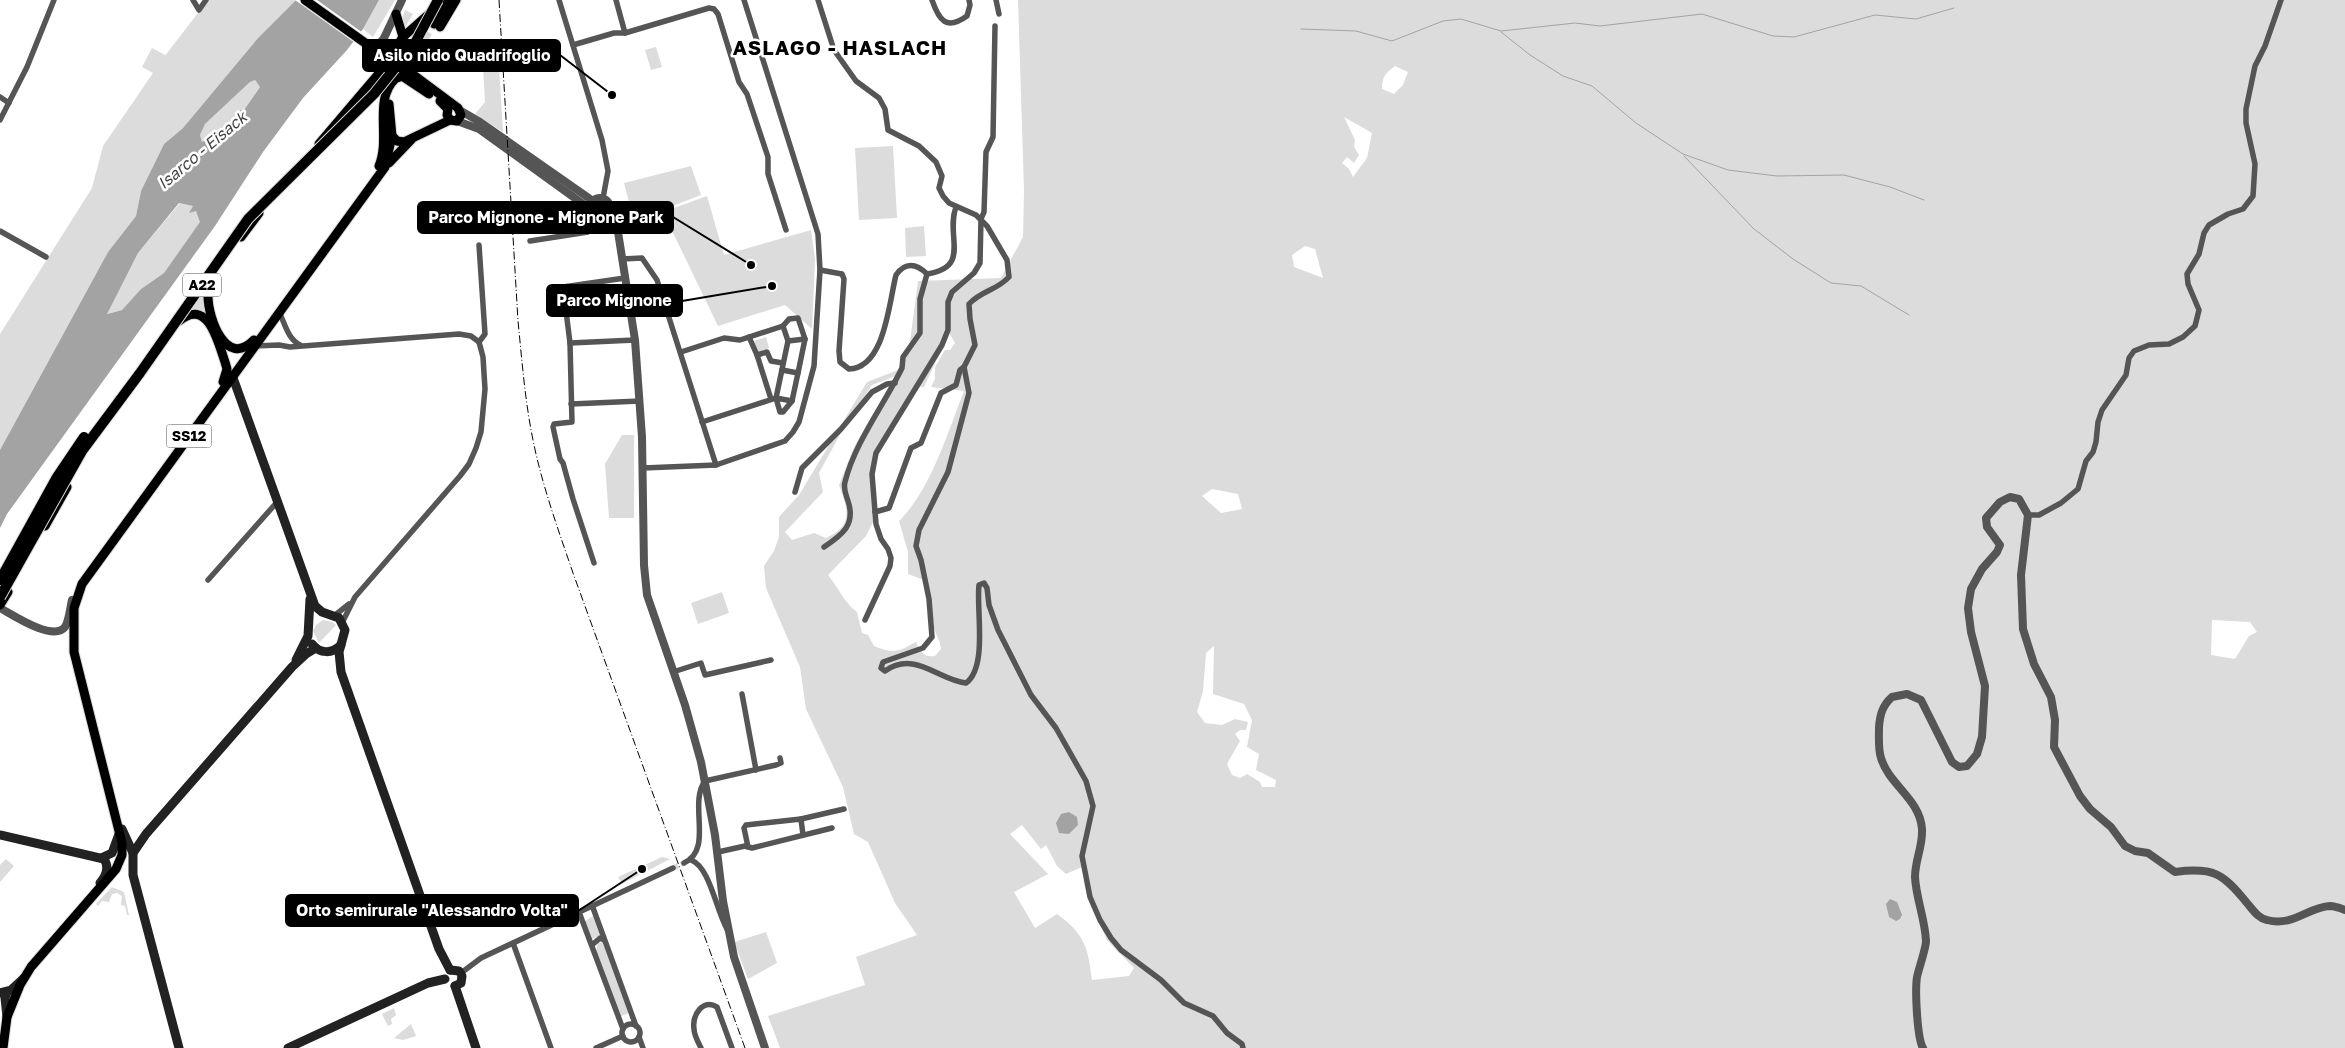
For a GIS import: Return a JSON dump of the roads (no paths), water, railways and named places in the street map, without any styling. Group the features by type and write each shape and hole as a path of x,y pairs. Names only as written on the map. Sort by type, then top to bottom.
{"highway":[{"name":"A22","path":"0,580 57,477 76,447 135,369 243,216 276,180 341,120 390,68 409,42 431,0"},
{"name":"A22","path":"0,597 82,451 248,219 374,94 415,43 438,0"}],"main road":[{"path":"305,0 371,47 405,58 401,75 385,93 385,142 382,159 373,182"},
{"path":"312,159 326,135 358,100 382,68 383,60 392,53 403,37 442,0"},
{"path":"449,0 437,25 456,0"},
{"path":"396,14 403,37"},
{"path":"371,47 388,77 401,75 454,109 461,117 404,142 397,141 392,136"},
{"path":"358,100 373,97 380,105 384,114"},
{"name":"SS12","path":"82,584 232,375 373,182 386,167 392,136 389,104"},
{"path":"0,606 84,457 179,321 272,199 364,109"},
{"path":"454,109 446,115 454,120"},
{"path":"386,167 411,140"},
{"path":"212,276 208,294 210,311 222,340 228,346 234,349 247,346 266,329"},
{"path":"179,321 191,314 205,317 210,324 227,369 225,380 216,398"},
{"path":"232,375 310,594 317,609 342,622 345,636 339,658 340,672 438,949 450,970"},
{"path":"216,398 227,391 238,394"},
{"path":"0,587 21,557 32,548"},
{"path":"3,1048 7,1017 12,999 24,978 36,960 110,876 122,855 123,847 74,652 74,608 82,584"},
{"path":"292,667 308,636 310,594"},
{"path":"310,624 318,616 330,615"},
{"path":"308,636 316,648 326,652 340,672"},
{"path":"326,652 342,645"},
{"path":"179,1048 135,883 132,868 133,853 141,841 292,667 306,654 316,648"},
{"path":"115,819 121,824 133,853"},
{"path":"0,835 101,858 112,853 119,834"},
{"path":"128,843 136,844 141,841"},
{"path":"91,898 92,893 107,872 106,864 101,858"},
{"path":"110,876 121,871 128,872 135,883"},
{"path":"450,970 456,969 461,973 462,980 454,986"},
{"path":"288,1048 425,984 445,979 450,970"},
{"path":"7,1017 3,992 24,978"},
{"path":"445,979 450,986 454,986"},
{"path":"454,986 476,1048"}],"street":[{"path":"0,120 27,67 54,0"},
{"path":"193,0 199,10 206,0"},
{"path":"371,47 384,38 402,0"},
{"path":"558,0 602,140 608,171 603,198 591,205"},
{"path":"616,0 625,34"},
{"path":"643,468 716,465 785,441 800,422 814,366 820,270 818,234 744,0"},
{"path":"818,0 825,28 834,50 848,71 878,98 885,109 888,130 919,146 936,162 942,176 940,188 942,196 956,207 972,212 987,226 1007,260 1009,277 999,287 979,294 969,304 975,345 964,368 960,370 956,385 941,393 921,443 911,448 889,508 875,512"},
{"path":"932,0 938,18 946,23 956,22 967,16 970,5 969,0"},
{"path":"996,0 999,14"},
{"path":"2028,515 2039,515 2062,503 2078,489 2086,461 2093,452 2102,410 2126,375 2129,358 2134,351 2149,345 2169,344 2183,337 2195,326 2199,310 2188,284 2187,274 2199,254 2204,233 2209,225 2228,214 2244,209 2253,196 2255,164 2246,123 2246,109 2255,66 2266,46 2281,0"},
{"path":"573,45 614,33 625,34 709,8 718,14 740,82 747,94 768,157 768,174 786,230"},
{"path":"865,620 890,566 891,558 876,524 872,474 876,453 942,345 948,330 948,302 952,292 974,273 980,264 986,152 993,137 995,26"},
{"path":"0,97 9,102"},
{"path":"454,109 480,122 591,205 596,217 595,224 588,232 530,241"},
{"path":"454,120 479,129 591,205"},
{"path":"603,198 610,206 607,215"},
{"path":"926,274 937,272 952,262 955,255 952,224 956,207"},
{"path":"596,217 607,215"},
{"path":"607,215 618,232 635,340 643,468 646,587 649,605 685,705 704,781 718,852 728,932 734,957 765,1048"},
{"path":"0,231 46,257"},
{"path":"479,245 485,334 479,342"},
{"path":"622,259 642,258 657,280 716,465"},
{"path":"820,270 842,274 844,279 840,362 849,369 858,369 865,364 873,357 880,345 896,274 906,265 916,265 926,274"},
{"path":"824,547 847,528 851,512 844,483 860,443 902,368 903,356 920,333 920,299 926,274"},
{"path":"594,563 572,499 553,427 554,424 572,422 570,343 563,287 625,278"},
{"path":"278,312 289,334 300,345"},
{"path":"681,352 724,338 740,340 749,338 783,326 789,319 798,318 804,339 792,401 784,412 780,412 749,338"},
{"path":"774,399 788,341 783,326"},
{"path":"254,346 279,345 290,347 459,334 471,336 479,342 483,358 485,389 481,432 469,464 352,602 342,622"},
{"path":"788,341 804,339"},
{"path":"570,343 635,340"},
{"path":"757,355 767,352 771,361 783,362"},
{"path":"964,368 969,393 960,434 948,472 919,530 916,546 922,560 929,600 932,637 923,648 882,662 881,668 885,672 902,663 928,668 959,682 966,683 971,680 976,664 981,625 979,585 984,583 998,630 1031,695 1056,728 1086,781 1093,806 1082,856 1090,897 1100,920 1121,950 1161,980 1184,1003 1213,1016 1227,1033 1242,1044 1243,1048"},
{"path":"782,370 798,373"},
{"path":"795,492 802,468 841,429 872,392 887,384 895,383"},
{"path":"702,422 774,399 792,401"},
{"path":"571,404 640,401"},
{"path":"1922,1048 1918,1041 1919,1020 1915,996 1917,978 1926,943 1915,878 1915,864 1922,842 1921,821 1917,808 1896,784 1880,756 1881,711 1886,702 1899,694 1907,694 1921,700 1952,762 1959,767 1967,766 1977,754 1982,738 1985,686 1976,654 1968,608 1971,589 1982,569 1997,552 2000,545 1987,527 1986,518 2000,502 2010,497 2019,499 2028,515 2020,574 2023,629 2034,664 2051,697 2055,720 2054,747 2080,796 2090,809 2111,827 2125,846 2135,851 2148,853 2175,872 2200,869 2209,870 2228,881 2261,918 2270,921 2295,920 2318,909 2331,906 2345,910"},
{"path":"208,580 278,501"},
{"path":"0,606 46,632 60,631 67,623 76,590 82,584"},
{"path":"330,615 352,602"},
{"path":"673,672 701,662 705,675 771,660"},
{"path":"742,694 756,770"},
{"path":"684,863 691,860 698,845 699,790 704,781 781,764 780,758"},
{"path":"748,847 744,828 746,825 800,818 844,809"},
{"path":"800,818 803,835"},
{"path":"718,852 752,848 832,828"},
{"path":"691,860 702,867 720,917 728,932"},
{"path":"461,973 481,958 673,868"},
{"path":"592,905 639,1030 639,1037 643,1048"},
{"path":"579,912 627,1042"},
{"path":"592,945 600,938 604,940"},
{"path":"513,943 551,1048"},
{"path":"701,1048 694,1029 694,1022 700,1008 706,1004 711,1004 717,1007 732,1048"},
{"path":"623,1029 630,1025 636,1026"},
{"path":"596,1048 636,1040 639,1037"}],"water":[{"name":"Isarco - Eisack","path":"296,0 379,0 363,29 347,50 303,98 263,152 215,226 7,514 0,528 0,450 108,252 136,216 141,191 164,144 183,128 258,38","holes":["255,80 260,87 244,110 240,110 229,123 202,142 200,135 205,124 250,82","179,203 193,206 189,213 196,211 200,222 164,273 141,289 122,310 107,314 138,253"]},
{"path":"1069,812 1077,817 1078,825 1069,834 1059,833 1056,823 1061,814"},
{"path":"1890,899 1897,902 1902,915 1896,921 1889,917 1886,904"}],"waterway":[{"path":"1301,29 1356,31 1392,41 1443,21 1461,19 1501,31 1575,23 1600,26 1702,14 1773,36 1794,37 1875,15 1916,19 1954,8"},
{"path":"1501,32 1530,55 1563,76 1592,86 1636,123 1683,154 1728,170 1777,176 1844,175 1890,187 1924,200"},
{"path":"1684,156 1754,229 1793,259 1831,283 1861,286 1909,315"}],"tunnel":[{"path":"415,50 434,24"},
{"path":"404,73 425,46"},
{"path":"673,868 684,863"}],"railway":[{"path":"499,0 518,321 530,425 537,457 573,573 745,1048"}],"place":[{"name":"Asilo nido Quadrifoglio","path":"612,95"},
{"name":"Parco Mignone - Mignone Park","path":"751,265"},
{"name":"Parco Mignone","path":"772,286"},
{"name":"Orto semirurale \"Alessandro Volta\"","path":"642,869"}],"district":[{"name":"ASLAGO - HASLACH","path":"840,48"}]}
